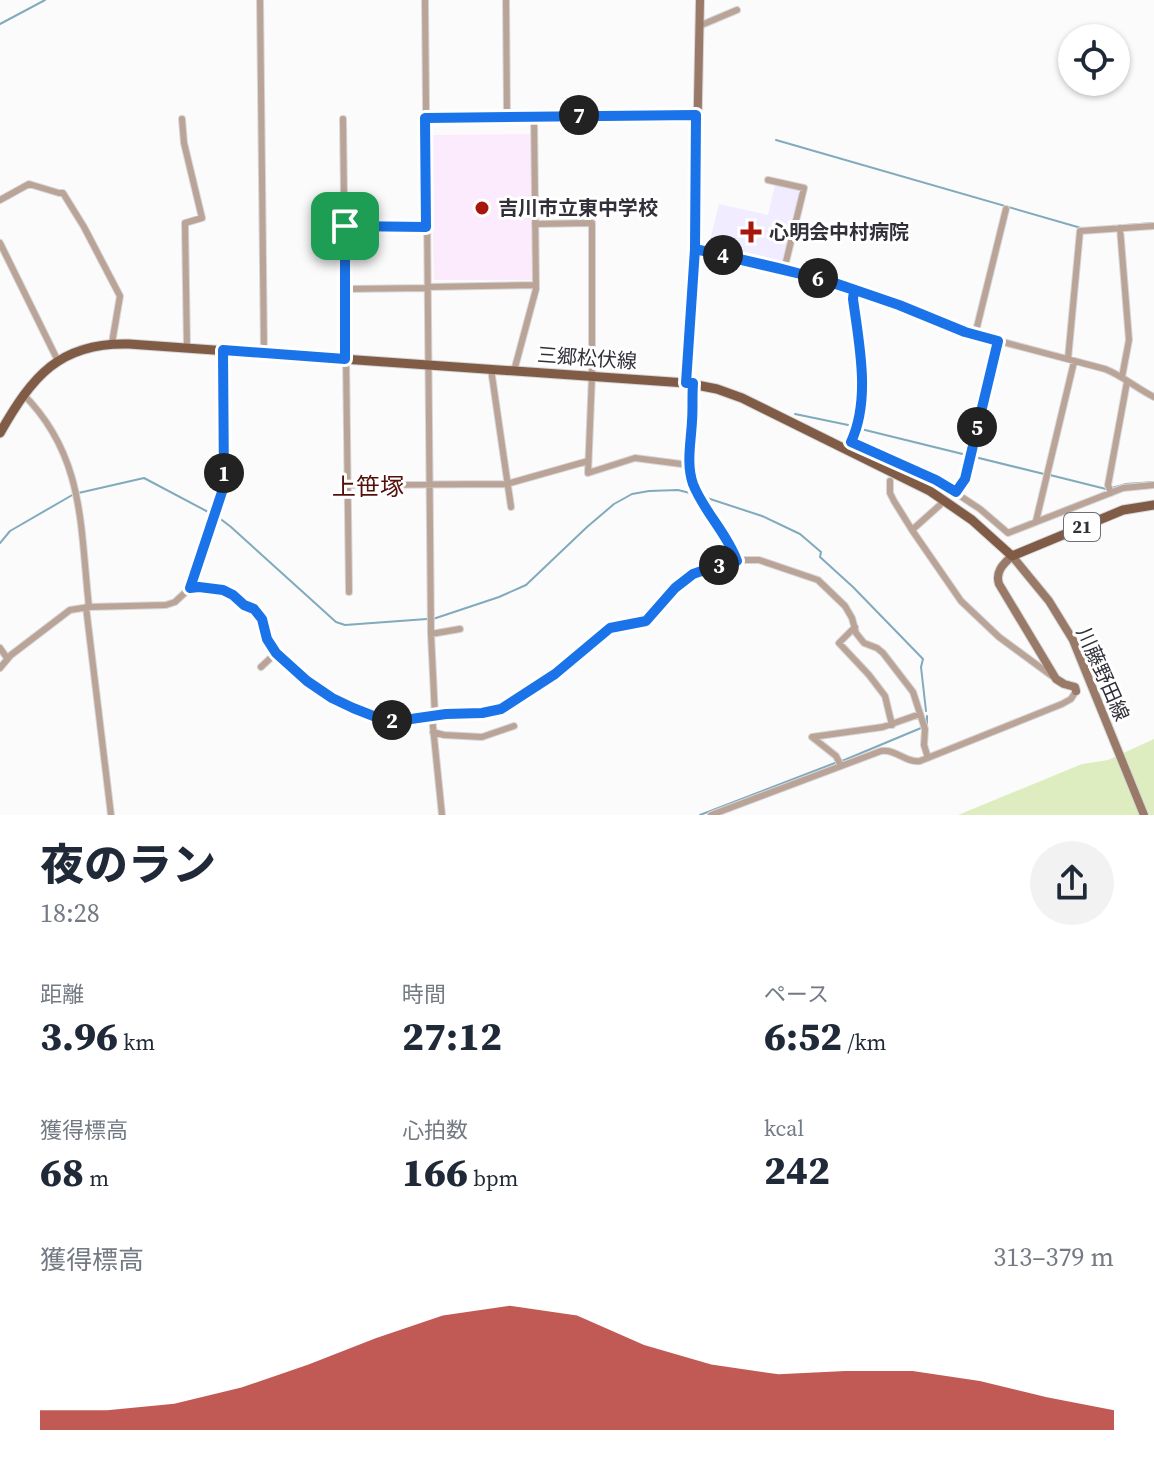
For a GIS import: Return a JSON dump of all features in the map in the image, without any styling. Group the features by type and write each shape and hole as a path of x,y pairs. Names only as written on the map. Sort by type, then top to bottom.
{"main road":[{"path":"690,383 700,0"},
{"name":"三郷松伏線","path":"0,433 35,379 58,361 81,350 112,343 690,383 726,391 930,491 972,520 1012,556"},
{"name":"21","path":"1012,556 1123,510 1154,505"},
{"path":"1012,556 1000,569 999,584 1056,679 1075,687 1076,691"},
{"name":"川藤野田線","path":"1012,556 1062,621 1086,669 1144,815"}],"street":[{"path":"260,0 264,353"},
{"path":"425,0 433,732 442,815"},
{"path":"506,0 507,117"},
{"path":"699,26 737,10"},
{"path":"425,118 696,115"},
{"path":"514,371 536,285 534,116"},
{"path":"182,119 184,143 202,218 185,223 187,348"},
{"path":"343,119 349,592"},
{"path":"768,180 804,188 784,270"},
{"path":"0,200 29,184 63,193 120,296 112,343"},
{"path":"975,335 1006,209"},
{"path":"535,224 592,223 592,376 588,473 635,458 689,465"},
{"path":"345,226 426,227"},
{"path":"1036,522 1071,360 1080,231 1154,226"},
{"path":"1111,493 1108,485 1129,340 1120,228"},
{"path":"0,243 58,361"},
{"path":"695,249 826,280 975,335 1105,369 1154,397"},
{"path":"345,289 536,285"},
{"path":"854,290 862,376 858,423 851,442 912,469 953,493 1008,533 1123,488 1154,485"},
{"path":"953,493 965,479 998,341"},
{"path":"0,668 7,658 75,608 170,605 190,588 224,486 223,350"},
{"path":"491,369 511,507"},
{"path":"690,383 693,419 689,465 694,487 728,540 737,561"},
{"path":"23,394 42,415 68,464 77,495 87,626 111,815"},
{"path":"348,485 507,484 588,461"},
{"path":"890,481 890,493 912,530 967,607 999,637 1056,679"},
{"path":"912,530 940,505"},
{"path":"190,588 223,590 233,595 254,609 262,619 267,639 276,653 307,681 353,708 389,720 501,709 555,674 610,628 646,621 675,588 693,574 737,561 759,560 818,580 845,606 864,643 883,653 912,689 925,729 924,745 928,758"},
{"path":"855,627 839,643 885,696 892,725"},
{"path":"431,634 460,629"},
{"path":"0,648 7,658"},
{"path":"262,665 276,653"},
{"path":"711,815 886,750 914,762 928,758 1062,704 1071,699 1076,691"},
{"path":"841,766 836,756 812,737 892,725 920,714"},
{"path":"433,732 482,737 514,726"}],"shaded area":[{"name":"吉川市立東中学校","path":"532,134 532,280 434,280 431,135"},
{"name":"心明会中村病院","path":"775,185 800,191 782,267 708,249 719,204 768,215"}],"green space":[{"path":"1154,739 1154,815 958,815 1082,764 1108,760"}],"waterway":[{"path":"0,24 45,0"},
{"path":"776,140 1081,228"},
{"path":"1127,225 1154,223"},
{"path":"795,414 853,426"},
{"path":"861,429 1044,474"},
{"path":"1050,475 1106,489"},
{"path":"0,543 10,531 74,494 144,478 212,514"},
{"path":"1112,488 1154,482"},
{"path":"433,619 526,585 587,527 614,504 632,494 678,490 694,494"},
{"path":"704,497 762,516 800,534 821,552 820,557 923,659 921,667 926,711"},
{"path":"218,517 336,622 345,625 427,619"},
{"path":"927,716 927,725"},
{"path":"842,761 921,728"},
{"path":"700,815 835,763"}],"place":[{"name":"吉川市立東中学校","path":"482,208"},
{"name":"心明会中村病院","path":"751,232"}],"district":[{"name":"上笹塚","path":"368,487"}],"route":[{"path":"345,226 345,359 223,350 224,486 190,588 223,590 254,609 262,619 267,639 276,653 307,681 353,708 389,720 501,709 555,674 610,628 646,621 675,588 693,574 737,561 728,540 694,487 689,465 693,383 686,383 695,249 749,261 826,280 899,305 965,332 998,341 965,479 956,492 851,442 858,423 862,376 854,290 826,280 695,249 696,115 425,118 426,227 345,226"}]}
